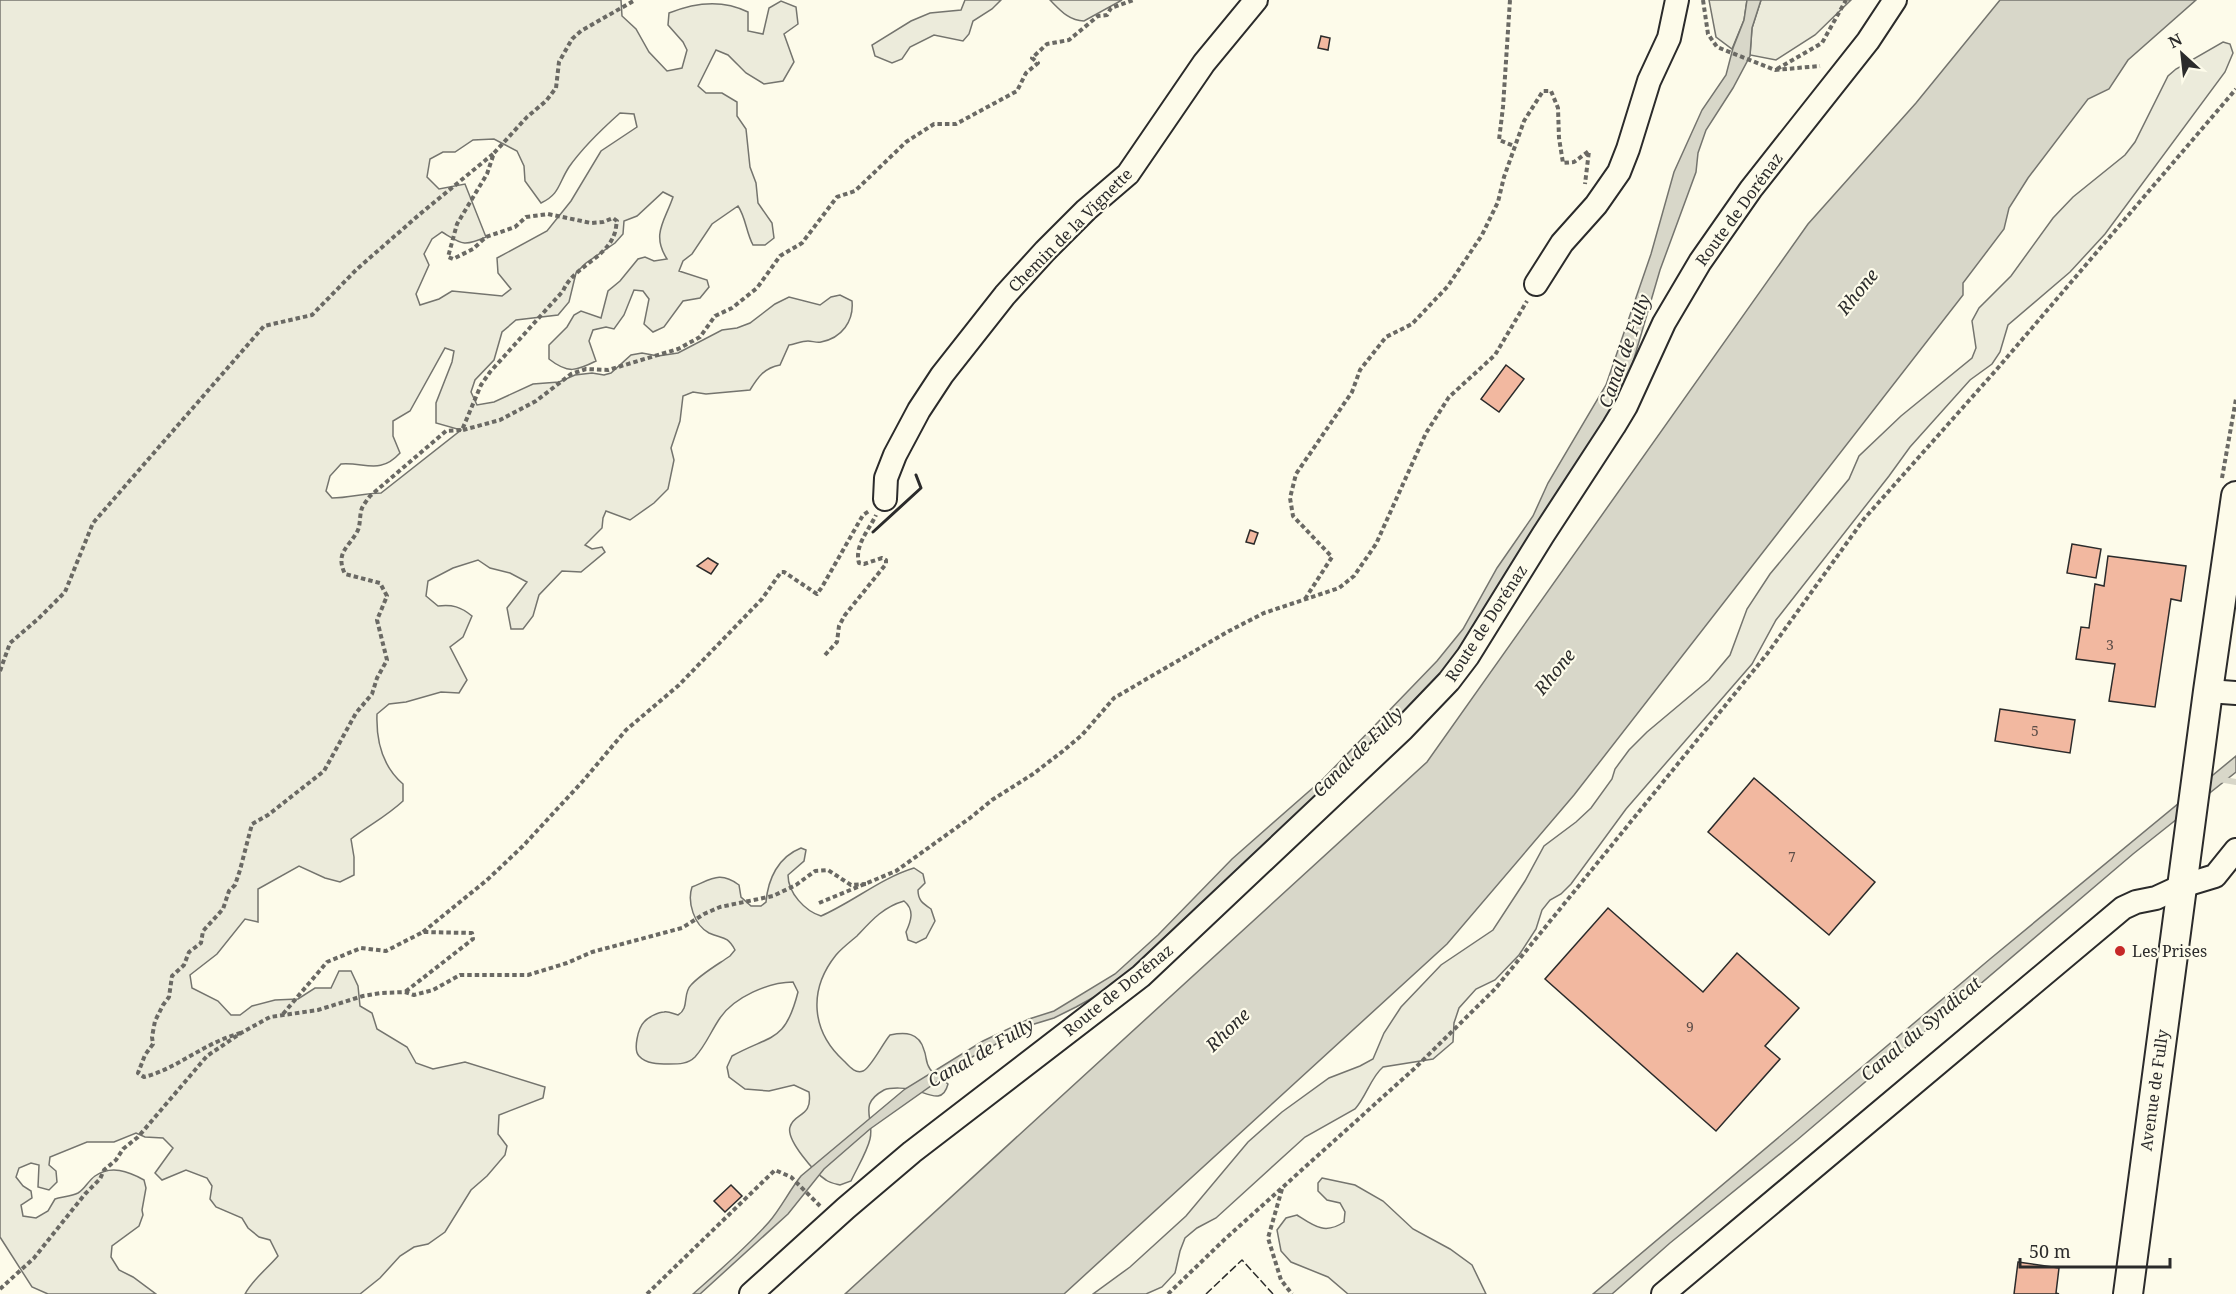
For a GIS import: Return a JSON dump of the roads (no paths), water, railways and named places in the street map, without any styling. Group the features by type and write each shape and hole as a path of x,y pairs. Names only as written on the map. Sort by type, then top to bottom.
{"main road":[{"name":"Avenue de Fully","path":"2128,1294 2236,495"}],"street":[{"name":"Chemin de la Vignette","path":"885,499 886,478 895,454 919,410 942,375 1005,295 1037,260 1086,210 1128,174 1204,63 1256,0"},
{"path":"1536,284 1562,243 1604,196 1622,164 1649,81 1669,38 1677,0"},
{"name":"Route de Dorénaz","path":"751,1294 912,1152 1141,976 1363,768 1449,681 1468,656 1626,406 1664,323 1700,262 1751,189 1868,40 1896,0"},
{"path":"2208,691 2236,693"},
{"path":"1663,1294 2123,908 2136,902 2156,898 2184,873 2215,876 2236,850"}],"water":[{"name":"Canal de Fully","path":"1747,0 1761,0 1752,28 1750,56 1706,130 1698,153 1696,172 1660,270 1626,386 1442,678 1136,968 1105,991 1076,1007 1054,1018 1031,1025 972,1057 870,1129 824,1169 788,1214 700,1294 693,1294 769,1222 801,1176 905,1089 983,1041 1029,1019 1054,1011 1115,974 1158,935 1232,859 1323,779 1437,661 1463,629 1497,568 1533,516 1548,483 1606,385 1651,254 1674,172 1702,110 1726,75 1744,20"},
{"name":"Rhone","path":"2000,0 2196,0 2128,60 2109,89 2088,99 2028,178 2009,208 2004,229 1963,283 1963,295 1574,795 1447,944 1064,1294 845,1294 1427,762 1808,224 1916,103"},
{"name":"Canal du Syndicat","path":"2236,756 2236,772 2133,854 1797,1140 1670,1243 1612,1294 1593,1294 1990,959"}],"waterway":[{"path":"2219,779 2236,782"}],"place":[{"name":"Les Prises","path":"2120,951"}]}
